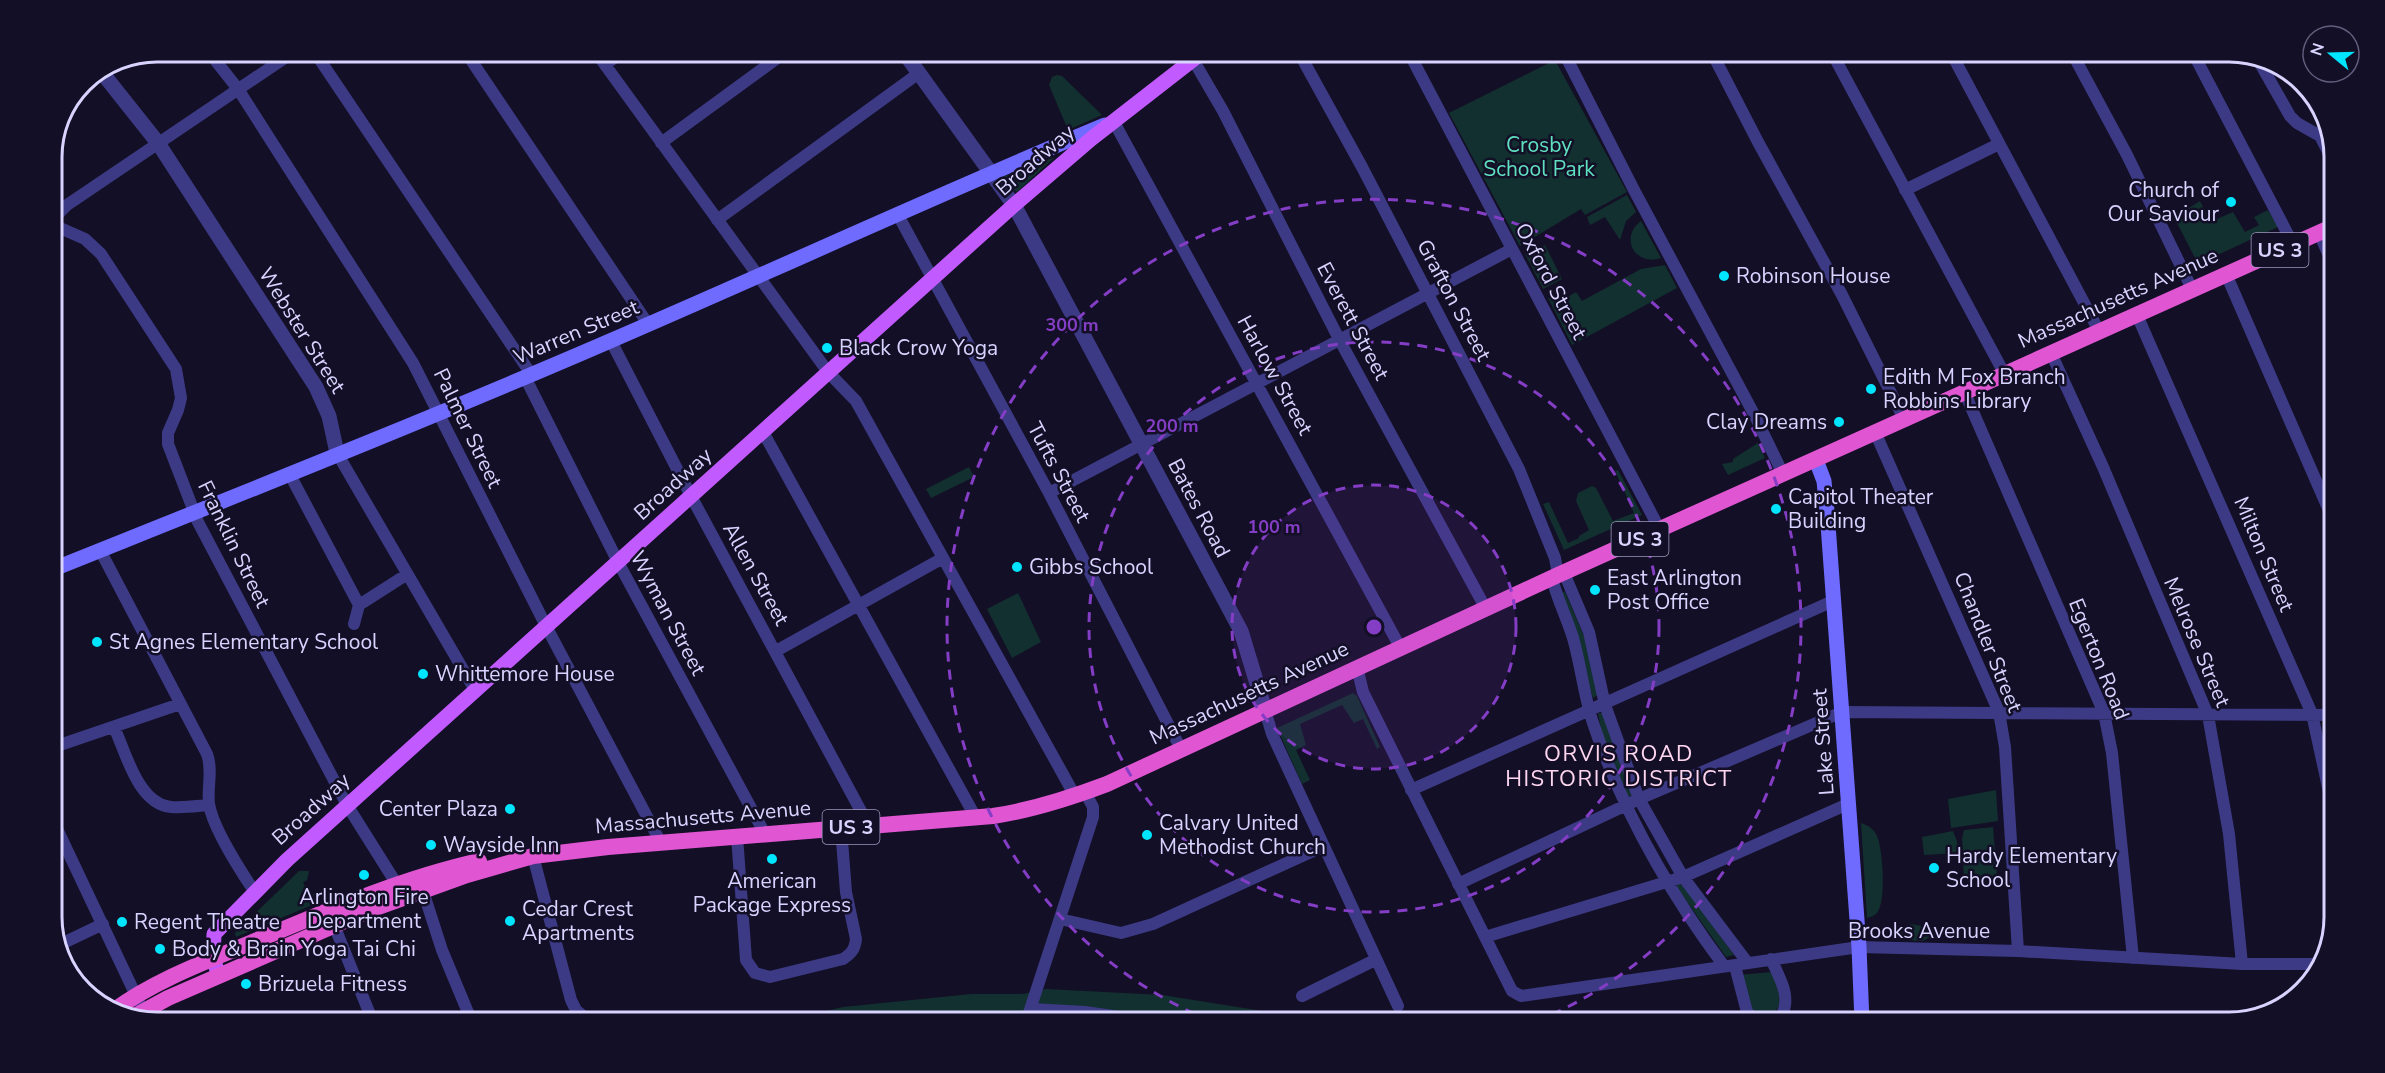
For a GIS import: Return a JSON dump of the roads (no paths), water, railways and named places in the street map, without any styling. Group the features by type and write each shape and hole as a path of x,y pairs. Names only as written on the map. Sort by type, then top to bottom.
{"highway":[{"name":"Massachusetts Avenue","path":"137,1008 213,959 487,860 737,836 976,818 1029,810 1080,794 1964,391 2323,230"},
{"name":"Massachusetts Avenue","path":"137,1008 334,925 400,891 423,891 489,868 533,856"}],"main road":[{"name":"Broadway","path":"219,975 213,959 214,934 254,891 1014,205 1186,62"},
{"name":"Warren Street","path":"62,566 528,376 992,172 1114,122"},
{"name":"Lake Street","path":"1816,460 1824,481 1859,947 1862,1012"}],"street":[{"name":"Palmer Street","path":"217,62 238,89 422,377 546,626 661,843"},
{"path":"62,211 278,62"},
{"name":"Wyman Street","path":"321,62 528,376 618,562 765,834"},
{"path":"472,62 648,324"},
{"path":"603,62 828,372 855,401 1080,794 1093,807 1093,817 1030,1012"},
{"path":"605,65 609,62"},
{"path":"661,143 771,62"},
{"name":"Bates Road","path":"911,62 1014,205 1240,632 1265,710"},
{"name":"Everett Street","path":"1200,62 1339,339 1486,609"},
{"name":"Grafton Street","path":"1304,62 1362,167 1518,469 1555,558 1558,576"},
{"name":"Oxford Street","path":"1414,62 1660,530"},
{"path":"1569,62 1755,416 1783,474"},
{"path":"1717,62 1842,295 1904,419"},
{"path":"1837,62 2004,373"},
{"path":"1956,62 2099,331"},
{"path":"2077,62 2127,155 2192,289"},
{"path":"2198,62 2293,244"},
{"path":"2263,68 2290,116 2297,123 2320,136 2322,140"},
{"path":"717,220 919,73"},
{"name":"Webster Street","path":"105,77 158,143 316,387 329,416 337,453 475,690"},
{"name":"Harlow Street","path":"1114,122 1258,383 1400,648"},
{"path":"1905,190 2000,144"},
{"name":"Tufts Street","path":"898,215 1049,493 1181,749"},
{"name":"Franklin Street","path":"62,228 85,239 101,254 176,369 181,398 168,433 168,444 194,513 347,805 400,891"},
{"path":"1049,493 1512,249"},
{"path":"2226,274 2323,498"},
{"name":"Milton Street","path":"2138,315 2312,714 2324,768"},
{"name":"Allen Street","path":"611,341 691,496 869,826"},
{"name":"Melrose Street","path":"2051,353 2103,467 2208,715 2229,834 2242,964"},
{"name":"Egerton Road","path":"1964,391 2104,713 2113,764 2133,958"},
{"path":"763,432 976,818"},
{"name":"Chandler Street","path":"1875,432 1999,712 2005,747 2018,951"},
{"path":"289,473 359,605 354,624"},
{"path":"100,550 211,765 209,805 218,829 254,891"},
{"path":"776,651 943,558"},
{"path":"359,605 406,575"},
{"path":"1558,576 1588,632 1605,705 1639,800 1735,965 1747,1012"},
{"path":"1558,576 1557,599 1572,636 1590,710 1625,807 1668,882 1735,965"},
{"path":"1411,790 1833,601"},
{"path":"1357,668 1363,692 1485,938 1683,877 1848,804"},
{"path":"62,744 180,704"},
{"path":"1265,710 1272,734 1398,1006"},
{"path":"1458,884 1639,800 1842,712 2324,715"},
{"path":"114,727 140,784 151,800 170,807 209,805"},
{"path":"737,836 746,960 755,973 770,977 843,959 851,954 855,947 856,939 844,873 841,828"},
{"path":"62,839 103,924 137,1008"},
{"path":"1060,919 1122,933 1153,924 1324,846"},
{"path":"533,856 571,1000 578,1012"},
{"path":"423,891 442,950 468,1012"},
{"path":"65,942 103,924"},
{"path":"334,925 369,1012"},
{"name":"Brooks Avenue","path":"1485,938 1512,991 1521,996 1859,947 2018,951 2242,964 2310,964"},
{"path":"1772,959 1784,987 1787,1005 1784,1012"},
{"path":"1302,996 1375,960"},
{"path":"1031,1009 1085,1012"}],"place":[{"name":"Church of Our Saviour","path":"2231,202"},
{"name":"Robinson House","path":"1724,276"},
{"name":"Black Crow Yoga","path":"827,348"},
{"name":"Edith M Fox Branch Robbins Library","path":"1871,389"},
{"name":"Clay Dreams","path":"1839,422"},
{"name":"Capitol Theater Building","path":"1776,509"},
{"name":"Gibbs School","path":"1017,567"},
{"name":"East Arlington Post Office","path":"1595,590"},
{"name":"St Agnes Elementary School","path":"97,642"},
{"name":"Whittemore House","path":"423,674"},
{"name":"Center Plaza","path":"510,809"},
{"name":"Calvary United Methodist Church","path":"1147,835"},
{"name":"Wayside Inn","path":"431,845"},
{"name":"American Package Express","path":"772,859"},
{"name":"Hardy Elementary School","path":"1934,868"},
{"name":"Arlington Fire Department","path":"364,875"},
{"name":"Cedar Crest Apartments","path":"510,921"},
{"name":"Regent Theatre","path":"122,922"},
{"name":"Body & Brain Yoga Tai Chi","path":"160,949"},
{"name":"Brizuela Fitness","path":"246,984"}],"district":[{"name":"ORVIS ROAD HISTORIC DISTRICT","path":"1619,766"}],"park label":[{"name":"Crosby School Park","path":"1539,157"}]}
